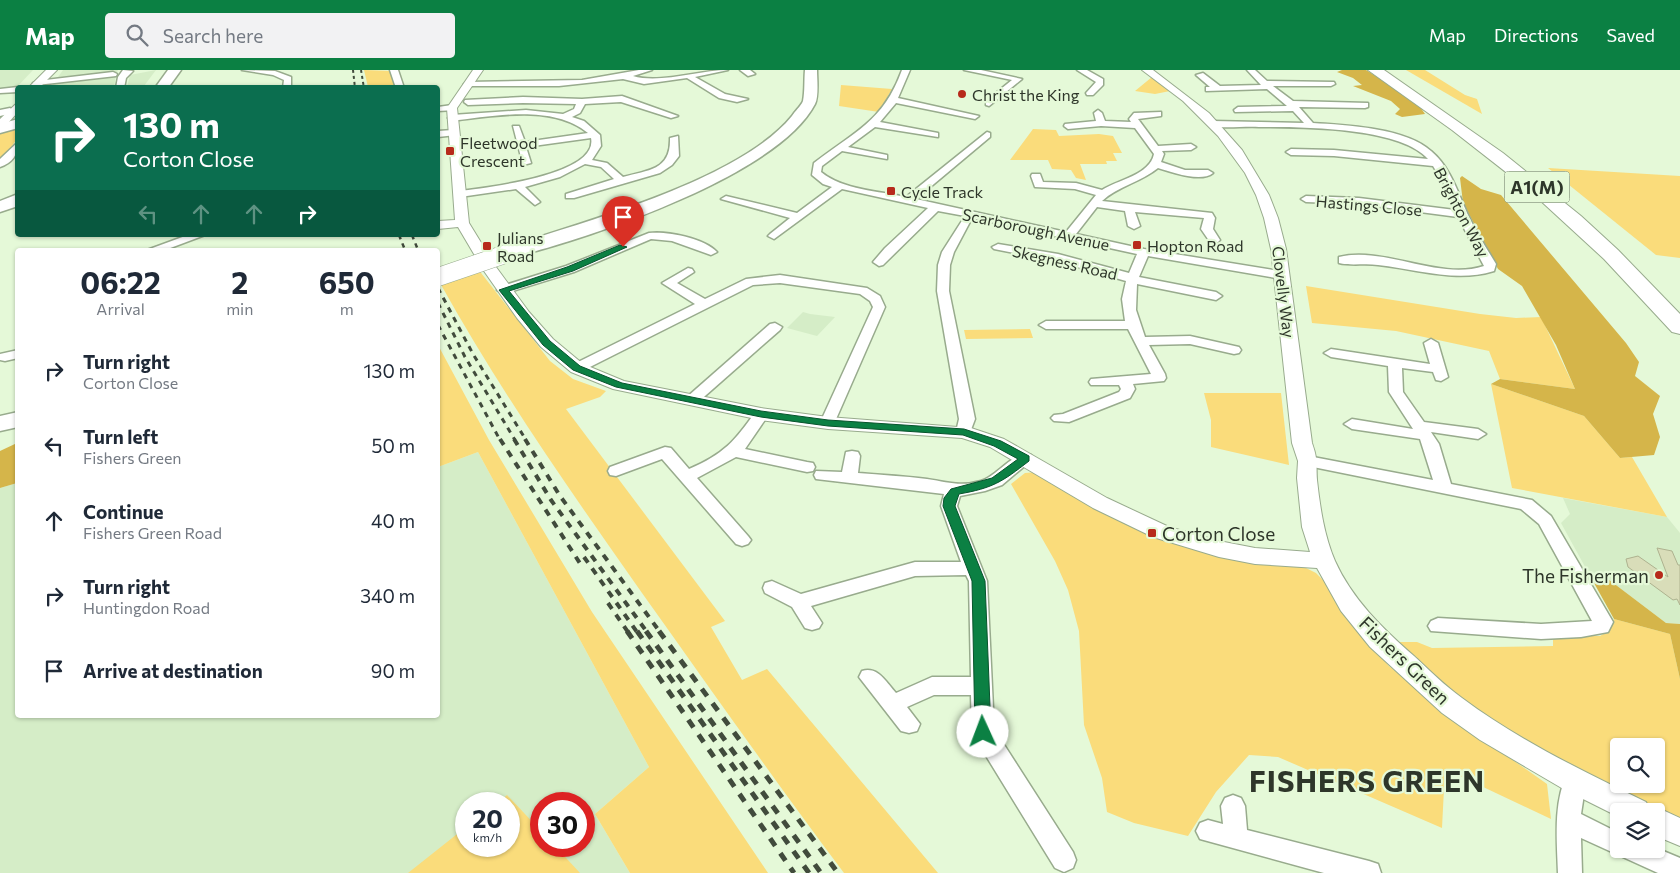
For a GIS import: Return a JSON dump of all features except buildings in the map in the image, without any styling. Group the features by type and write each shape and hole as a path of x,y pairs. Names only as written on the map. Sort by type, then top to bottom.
{"highway":[{"name":"A1(M)","path":"1375,70 1459,126 1520,172 1594,238 1680,327"},
{"name":"A1(M)","path":"1388,70 1438,101 1534,171 1608,234 1680,304"}],"main road":[{"path":"163,85 174,70"},
{"path":"173,85 184,70"},
{"path":"795,118 804,88 802,70"},
{"path":"440,276 689,183 755,149 795,118 814,90 811,70"},
{"path":"440,269 517,247"},
{"path":"0,415 15,411"},
{"path":"0,424 15,419"}],"street":[{"path":"35,85 52,70"},
{"path":"246,70 281,75 288,79 287,85"},
{"path":"394,70 399,85"},
{"path":"478,70 452,113 462,222 503,290 547,343 577,368 620,385 761,414 828,423 964,432 997,443 1100,503 1176,538 1255,556 1324,561"},
{"path":"525,78 598,80 648,70"},
{"path":"624,76 644,82 724,70"},
{"name":"Scarborough Avenue","path":"906,70 898,90 874,124 822,161 816,168 820,178 840,186 1144,252 1260,272 1281,265"},
{"path":"968,70 1016,78"},
{"path":"1081,70 1100,81 1099,85 1090,93"},
{"path":"1251,70 1265,85 1307,118 1310,126"},
{"path":"121,85 122,77 131,71"},
{"path":"589,72 598,80"},
{"path":"989,103 1024,73"},
{"name":"Clovelly Way","path":"1152,73 1190,101 1214,124 1240,156 1258,186 1272,219 1281,265 1302,443 1308,461 1307,478 1313,527 1324,561"},
{"path":"35,85 113,74"},
{"path":"468,84 525,78 542,74"},
{"path":"1200,75 1214,89 1265,85 1331,84"},
{"path":"689,76 708,89 734,100"},
{"path":"0,90 15,89"},
{"path":"898,90 976,116"},
{"path":"625,100 641,95"},
{"path":"724,102 744,99"},
{"path":"468,102 625,100 674,116"},
{"path":"471,122 564,117 578,111 582,102"},
{"path":"1069,236 1103,194 1145,173 1156,164 1159,158 1156,150 1133,119 1137,115 1161,116 1148,105"},
{"path":"1238,110 1293,106 1365,105"},
{"path":"440,110 452,113 519,119"},
{"path":"481,183 567,171 582,161 596,145 595,135 588,127 564,117"},
{"path":"1068,126 1100,118 1137,125"},
{"path":"519,119 521,145 526,163"},
{"name":"Brighton Way","path":"1214,124 1263,123 1380,133 1405,139 1420,146 1436,163 1454,189 1462,214 1490,264 1490,268 1484,271 1459,273 1382,260 1342,260"},
{"path":"874,124 934,135"},
{"name":"Brighton Way","path":"1380,133 1384,129 1397,128 1402,131"},
{"path":"440,134 453,133"},
{"path":"521,145 595,135"},
{"path":"908,201 987,135"},
{"path":"570,196 652,172 674,156 675,138"},
{"path":"1156,150 1191,147"},
{"path":"0,164 9,157 15,148"},
{"path":"841,148 884,157"},
{"path":"1291,152 1334,153 1436,163"},
{"path":"582,161 604,165 621,180"},
{"path":"1156,164 1184,173 1208,173"},
{"path":"460,194 519,186 537,175"},
{"path":"1026,185 1037,180 1076,186 1103,194"},
{"path":"519,186 535,202"},
{"path":"774,236 840,186"},
{"path":"1150,198 1157,211"},
{"path":"726,199 798,217"},
{"name":"Hastings Close","path":"1306,199 1359,201 1462,214"},
{"path":"1094,203 1130,210 1208,215 1210,218 1207,229 1214,240"},
{"path":"879,262 889,250 936,207"},
{"path":"1130,210 1134,226"},
{"path":"964,432 967,419 943,291 944,265 948,252 967,219"},
{"path":"440,225 462,222"},
{"path":"503,290 570,269 649,236 659,235 678,238 711,252"},
{"name":"Skegness Road","path":"1005,236 997,249 1058,258 1082,266 1216,296"},
{"path":"159,248 194,237"},
{"name":"Skegness Road","path":"1096,382 1159,378 1133,324 1127,300 1132,278 1144,252"},
{"path":"688,272 668,283 704,304"},
{"path":"577,368 750,282 770,278 863,291 876,299 879,307 828,423"},
{"path":"1046,326 1133,324"},
{"path":"692,400 775,327"},
{"path":"1140,341 1190,340 1226,352"},
{"path":"1331,353 1394,363 1440,374 1431,343"},
{"path":"1394,363 1397,379 1396,392 1431,444 1444,486"},
{"path":"1059,418 1064,419 1125,395 1128,390 1124,381"},
{"path":"686,476 724,460 736,452 761,414"},
{"path":"1352,424 1478,434"},
{"path":"616,471 665,452 742,540"},
{"path":"736,452 807,467"},
{"path":"849,477 852,456"},
{"path":"822,475 930,484 955,491 985,486 996,481 1026,459"},
{"path":"1308,461 1516,500 1540,514 1603,622 1601,626 1589,629 1541,630 1438,626"},
{"path":"955,491 950,498 949,506 978,581 983,732 1064,860"},
{"name":"Fishers Green","path":"1324,561 1349,605 1363,622 1400,661 1451,705 1489,732 1575,781 1620,803"},
{"path":"799,602 915,569 974,568"},
{"path":"772,588 799,602 812,623"},
{"path":"869,677 909,724"},
{"path":"893,704 932,686 982,686"},
{"path":"1570,873 1568,820 1575,781"},
{"path":"1233,806 1236,838"},
{"path":"1568,820 1610,841"},
{"path":"1665,825 1680,832"},
{"path":"1208,831 1369,873"},
{"path":"1651,858 1680,870"}],"shaded area":[{"path":"0,70 33,70 19,85 15,85 15,88 0,89"},
{"path":"63,70 118,70 117,72 56,80"},
{"path":"156,70 145,85 128,85 130,75"},
{"path":"364,70 391,71 395,85 368,85"},
{"path":"1342,70 1366,70 1416,101 1425,114 1402,117 1395,114 1400,109 1391,101 1353,86 1362,85 1353,78 1337,72"},
{"path":"1406,70 1425,70 1465,95 1477,99 1482,114"},
{"path":"116,75 114,85 53,85 54,83"},
{"path":"1152,77 1170,91 1155,94 1135,91"},
{"path":"841,85 892,89 879,112 839,106"},
{"path":"15,126 15,142 0,162 0,134"},
{"path":"1033,129 1056,130 1059,136 1099,134 1113,136 1122,153 1113,153 1117,161 1106,161 1107,164 1080,164 1086,180 1076,178 1071,170 1052,169 1048,160 1010,160"},
{"path":"1548,168 1680,176 1680,258 1656,255"},
{"path":"1462,176 1481,189 1501,195 1626,343 1639,362 1635,376 1660,396 1653,414 1660,437 1654,455 1620,458 1584,416 1491,384 1500,379 1575,389 1556,345 1522,286 1498,269 1463,203 1460,178"},
{"path":"478,269 550,361 573,379 606,391 600,397 566,409 725,621 711,627 742,680 767,669 938,873 844,873 742,734 615,555 537,441 487,363 440,283"},
{"path":"1306,286 1480,314 1516,318 1541,317 1575,389 1500,379 1489,351 1396,331 1312,323"},
{"path":"803,312 835,317 817,336 787,328"},
{"path":"1030,329 1033,338 966,339 964,330"},
{"path":"440,349 489,440 592,612 768,873 630,873 595,814 649,767 478,452 440,466"},
{"path":"1491,384 1584,416 1620,458 1632,457 1667,517 1512,488"},
{"path":"1204,393 1281,393 1289,465 1211,447 1211,420"},
{"path":"15,444 15,484 0,488 0,451"},
{"path":"478,452 649,767 595,814 630,873 0,873 0,488 15,484 15,718 440,718 440,466"},
{"path":"1037,472 1236,559 1304,567 1316,573 1325,582 1352,623 1389,666 1460,723 1547,784 1551,819 1445,769 1442,828 1278,757 1249,755 1216,792 1188,836 1134,823 1107,812 1102,778 1084,725 1079,631 1068,590 1055,561 1011,484 1025,473"},
{"path":"1563,498 1667,517 1680,533 1680,624 1666,623 1604,576 1589,574 1561,523 1570,514"},
{"path":"1589,574 1604,576 1666,623 1680,624 1680,679 1670,634 1614,619"},
{"path":"1614,619 1670,634 1680,679 1680,820 1665,813 1665,803 1643,803 1622,793 1665,793 1665,738 1610,738 1610,787 1569,767 1489,721 1446,690 1396,642 1417,642 1432,648 1553,646 1553,636 1600,636 1610,630"},
{"path":"520,809 530,819 530,857 565,857 580,873 408,873 455,836 455,857 520,857"}],"railway":[{"path":"353,70 355,85"},
{"path":"361,70 364,85"},
{"path":"400,237 404,248"},
{"path":"413,237 417,248"},
{"path":"440,292 473,354 526,440"},
{"path":"440,307 465,357 515,440"},
{"path":"440,329 500,440"},
{"path":"500,439 583,568"},
{"path":"514,439 551,500 647,632"},
{"path":"525,439 560,496 660,632"},
{"path":"584,557 637,632"},
{"path":"608,603 628,632"},
{"path":"627,631 794,873"},
{"path":"637,631 809,873"},
{"path":"646,631 821,873"},
{"path":"659,631 838,873"}],"place":[{"name":"Christ the King","path":"962,94"},
{"name":"Fleetwood Crescent","path":"450,151"},
{"name":"Cycle Track","path":"891,191"},
{"name":"Hopton Road","path":"1137,245"},
{"name":"Julians Road","path":"487,246"},
{"name":"Corton Close","path":"1152,533"},
{"name":"The Fisherman","path":"1659,575"}],"district":[{"name":"FISHERS GREEN","path":"1367,780"}],"route":[{"path":"623,247 570,269 503,290 547,343 577,368 598,378 620,385 761,414 828,423 964,432 997,443 1026,459 996,481 985,486 955,491 950,498 949,506 978,581 983,732"}]}
